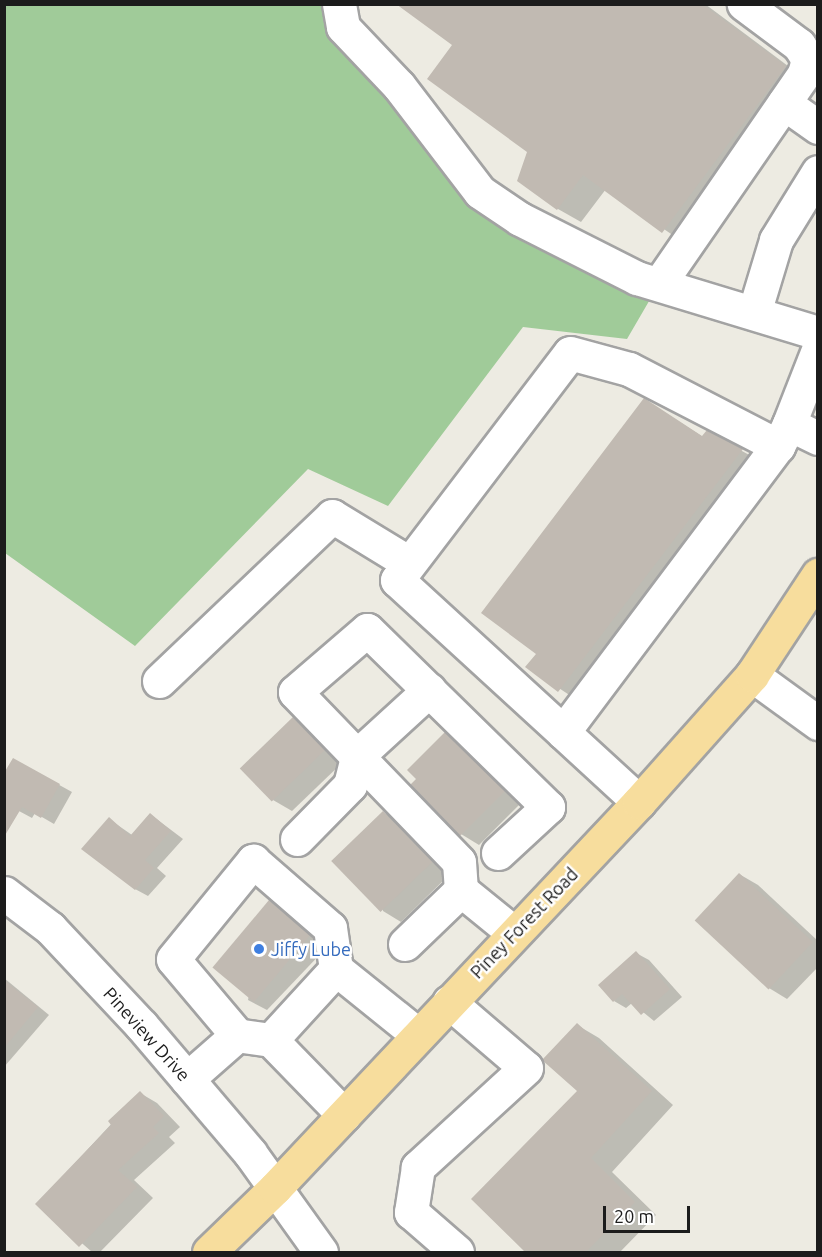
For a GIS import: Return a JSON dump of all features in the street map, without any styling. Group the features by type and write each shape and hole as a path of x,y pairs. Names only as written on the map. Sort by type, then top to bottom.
{"main road":[{"name":"Piney Forest Road","path":"209,1252 275,1188 639,801 752,675 818,575"}],"street":[{"path":"339,4 343,27 399,86 480,192 531,225 637,278 818,333"},
{"path":"659,284 804,74 808,59 799,45 744,4"},
{"path":"784,104 818,127"},
{"path":"753,313 776,240 818,172"},
{"path":"564,732 795,436 818,350"},
{"path":"639,801 397,580 570,353 629,369 795,436"},
{"path":"159,681 332,516 410,563"},
{"path":"498,853 548,807 367,630 295,692 459,862 461,890 514,933"},
{"path":"752,675 818,723"},
{"path":"297,839 350,785 357,756 429,690"},
{"path":"344,1114 271,1040 237,1035 173,959 253,861 330,928 336,969 418,1035"},
{"path":"405,944 461,890"},
{"name":"Pineview Drive","path":"4,893 50,928 186,1078 275,1188 321,1252"},
{"path":"271,1040 336,969"},
{"path":"449,1002 526,1068 418,1167 411,1212 457,1252"},
{"path":"186,1078 237,1035"}],"green space":[{"path":"5,5 339,5 480,192 659,284 627,339 523,327 388,506 308,469 135,646 5,553"}],"building":[{"path":"396,4 702,4 786,66 662,233 583,175 557,210 517,181 527,152 427,79 452,45"},
{"path":"644,398 702,436 707,430 743,449 558,692 525,667 536,654 481,613"},
{"path":"293,717 325,750 272,801 240,768"},
{"path":"445,732 505,791 460,836 410,785 416,779 407,770"},
{"path":"13,758 60,784 41,818 22,807 4,837 4,773"},
{"path":"383,811 432,862 381,912 331,861"},
{"path":"150,813 171,831 145,860 154,868 135,890 81,849 109,817 130,836"},
{"path":"739,873 813,942 769,989 695,921"},
{"name":"Jiffy Lube","path":"269,900 310,935 254,1002 212,967"},
{"path":"636,951 670,989 641,1015 622,994 613,1002 598,985"},
{"path":"4,980 38,1007 4,1048"},
{"path":"577,1023 652,1091 591,1158 635,1202 586,1252 525,1252 471,1199 577,1091 542,1060"},
{"path":"140,1091 164,1116 153,1127 159,1133 118,1170 137,1187 79,1247 35,1204 111,1125 108,1121"}],"place":[{"name":"Jiffy Lube","path":"259,949"}]}
